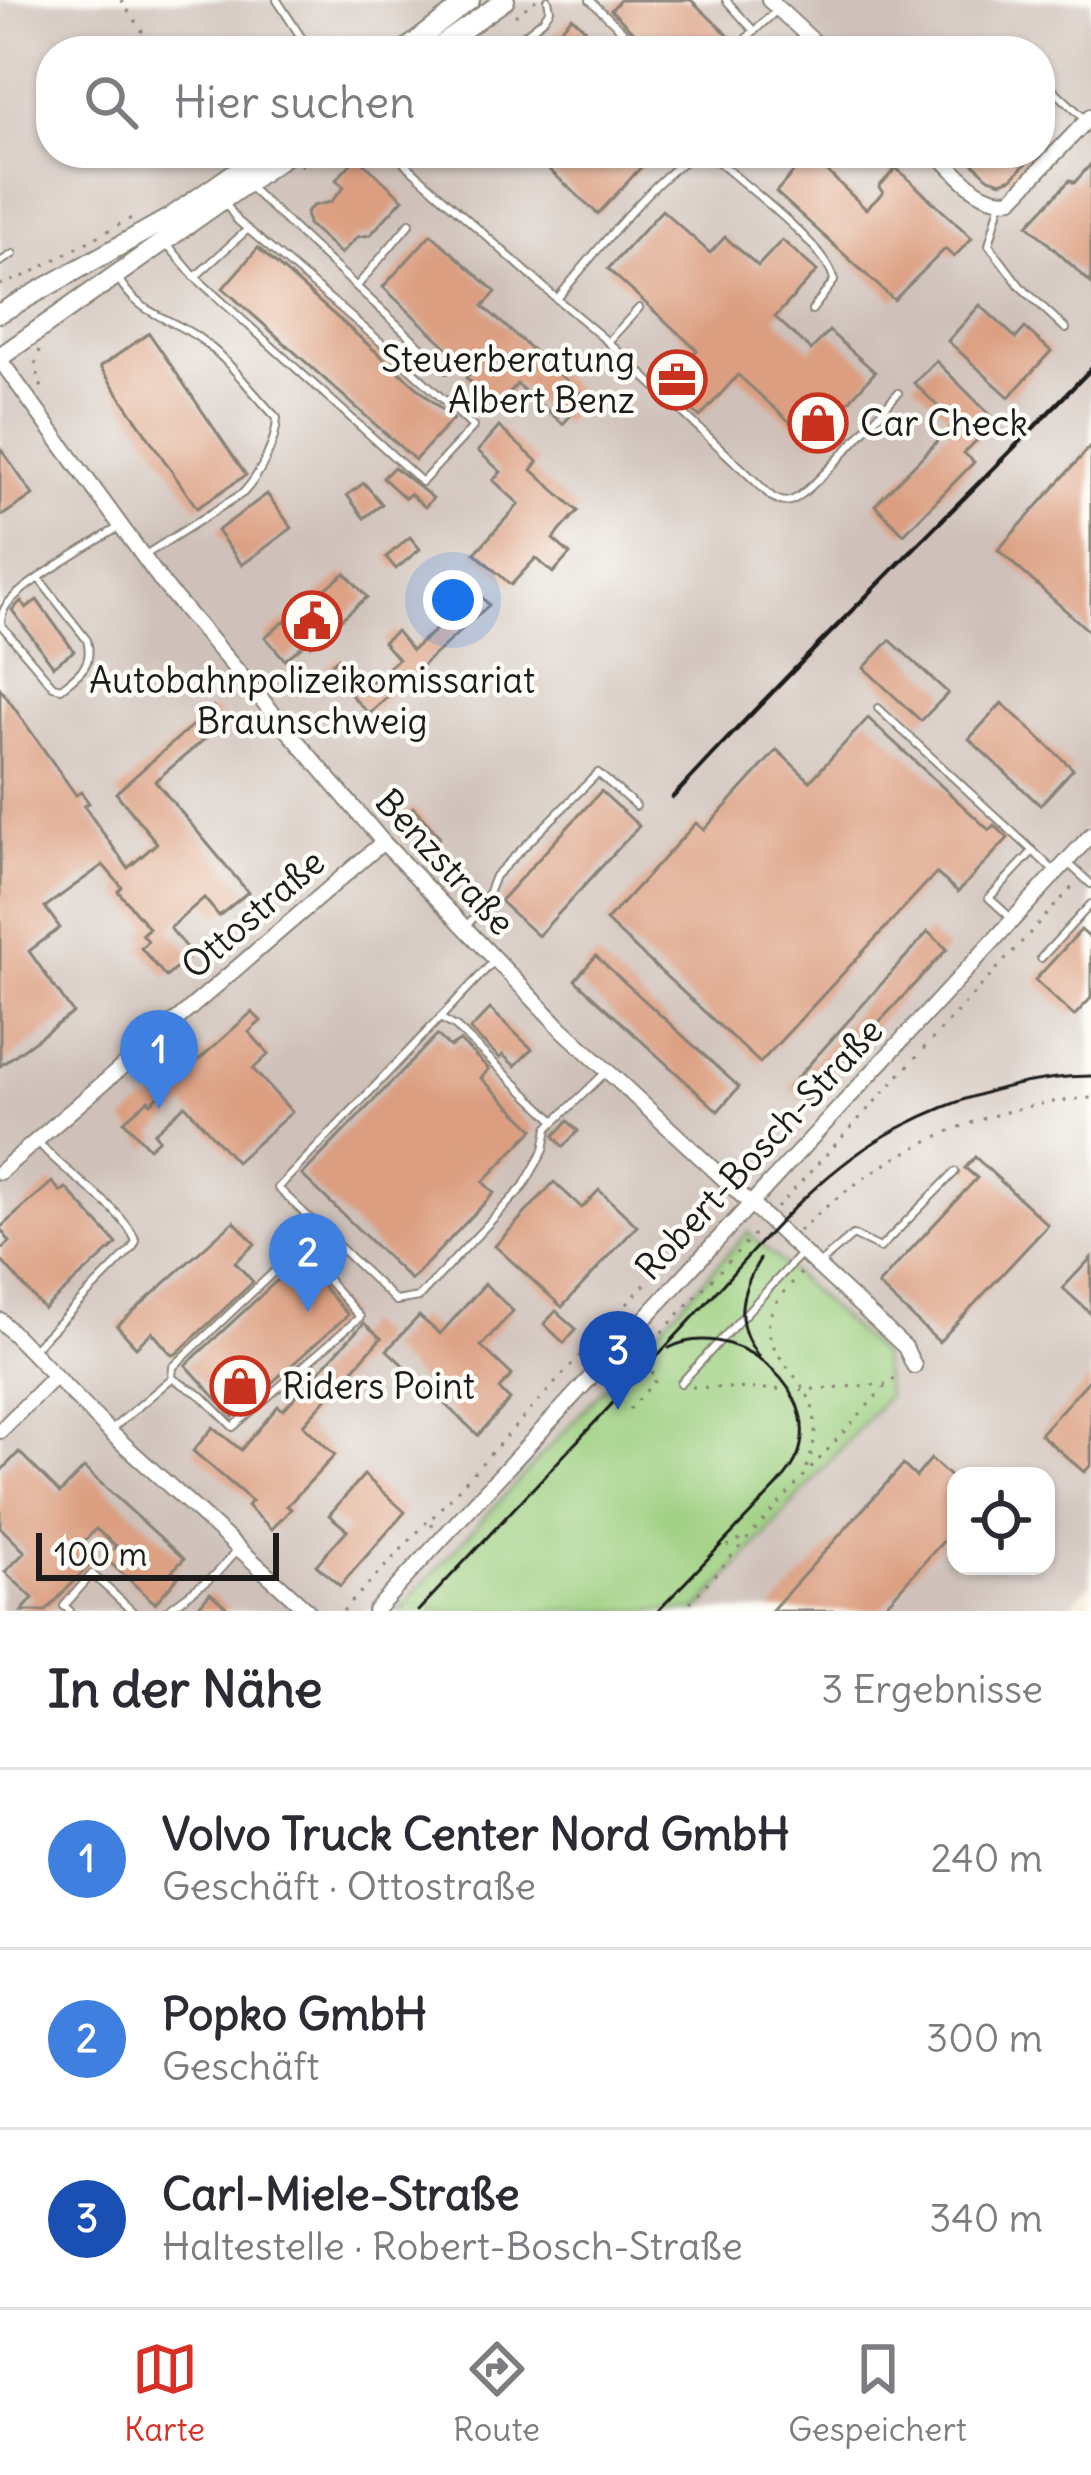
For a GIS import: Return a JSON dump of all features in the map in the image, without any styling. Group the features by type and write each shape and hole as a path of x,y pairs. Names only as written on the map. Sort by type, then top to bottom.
{"main road":[{"path":"423,36 470,0"},
{"path":"454,36 506,0"},
{"path":"0,313 171,218 242,168"},
{"path":"0,359 267,168"}],"street":[{"path":"774,4 808,36"},
{"path":"1055,155 1089,118"},
{"path":"953,168 979,192 1001,201 1019,194 1043,168"},
{"name":"Benzstraße","path":"0,359 142,557 383,842 607,1071 905,1346 914,1366"},
{"name":"Robert-Bosch-Straße","path":"375,1611 1091,835"},
{"name":"Ottostraße","path":"0,1172 383,842"},
{"path":"0,1320 109,1431 308,1611"},
{"path":"0,1431 54,1377"}],"lane":[{"path":"277,0 300,36"},
{"path":"523,36 550,10 548,0"},
{"path":"726,0 754,31"},
{"path":"592,1 628,36"},
{"path":"749,36 774,4"},
{"path":"1055,90 1089,118"},
{"path":"410,168 608,342 772,497 794,501 898,393"},
{"path":"557,299 677,168"},
{"path":"725,168 817,250 833,271 834,281 812,310"},
{"path":"245,183 446,370"},
{"path":"165,241 195,277 422,482 473,427 248,229 223,200"},
{"path":"1001,201 989,245 1020,286 1066,329"},
{"path":"358,286 410,223"},
{"path":"195,277 248,229"},
{"path":"0,262 13,254"},
{"path":"116,275 154,317 202,340 277,418 277,430 254,482 142,557"},
{"path":"608,342 639,308"},
{"path":"40,580 87,640 90,652 83,671 61,688 53,686 1,625 2,612 9,602 40,580 119,527"},
{"path":"878,708 1033,851 1091,884"},
{"path":"464,927 482,909 495,876 598,773 636,806"},
{"path":"1012,919 989,898 1033,851"},
{"path":"1041,958 1091,904"},
{"path":"495,959 278,1188 396,1301 419,1297 524,1187 544,1150 548,1128 607,1071"},
{"path":"440,1018 457,1027 554,1120"},
{"path":"30,1352 136,1241 37,1141"},
{"path":"683,1385 810,1260 853,1235 880,1248 955,1172"},
{"path":"109,1431 172,1378 173,1367 299,1248 360,1316 233,1427 202,1396 172,1378"},
{"path":"166,1611 216,1574 238,1550"},
{"path":"70,1611 64,1606 92,1574 132,1611"}],"path":[{"path":"121,0 145,36"},
{"path":"0,285 143,212"},
{"path":"41,349 35,365 43,388 46,424"},
{"path":"610,1393 1083,876"},
{"path":"789,1240 871,1172 951,1130 1014,1108 1091,1098"},
{"path":"343,1611 733,1188"},
{"path":"805,1474 814,1447 813,1407 778,1356 769,1328 776,1303 810,1260"},
{"path":"628,1411 658,1378 640,1361"},
{"path":"682,1611 888,1383 914,1366"},
{"path":"683,1385 801,1390 888,1383"},
{"path":"429,1521 444,1536"},
{"path":"727,1546 751,1534"}],"shaded area":[{"path":"0,0 1091,0 1091,1583 1065,1611 698,1611 887,1396 748,1233 398,1611 0,1611"}],"green space":[{"path":"748,1232 880,1354 887,1396 698,1611 398,1611"}],"building":[{"path":"620,0 691,0 729,36 637,36 611,10"},
{"path":"572,17 593,36 553,36"},
{"path":"1091,164 1091,283 1028,225"},
{"path":"347,168 369,168 403,199 370,235 357,237 341,254 308,224 306,212 331,202 344,187 336,180"},
{"path":"547,168 640,168 598,214"},
{"path":"797,168 824,168 866,209 883,193 879,187 896,168 972,238 954,257 945,249 894,300 776,192"},
{"path":"978,168 1022,168 1001,182"},
{"path":"662,210 710,253 725,237 758,266 782,240 817,271 775,317 811,350 829,331 875,372 812,442 738,375 700,417 665,385 697,350 608,269"},
{"path":"431,234 496,292 483,306 586,398 563,424 517,384 498,406 466,378 472,371 383,287"},
{"path":"258,248 453,419 415,460 223,288"},
{"path":"980,305 1016,338 1025,328 1051,351 1009,397 948,341"},
{"path":"149,333 246,475 197,508 100,367"},
{"path":"936,361 996,421 964,453 974,462 904,534 875,505 955,423 914,383"},
{"path":"499,427 538,462 532,470 578,511 553,539 570,554 553,573 536,558 511,585 475,553 519,504 493,480 501,472 478,451"},
{"path":"1091,446 1091,633 998,550"},
{"path":"0,448 33,495 0,517"},
{"path":"394,467 433,498 425,507 410,494 405,498 383,478"},
{"path":"364,483 382,504 364,518 347,495"},
{"path":"267,494 292,528 242,565 217,531"},
{"path":"410,537 420,549 396,569 386,557"},
{"path":"345,573 367,597 311,645 308,641 285,660 265,637"},
{"path":"478,593 489,605 369,714 326,668 338,658 364,688 398,659 383,642 396,631 412,650"},
{"path":"37,600 74,651 53,666 12,610 21,601 26,608"},
{"path":"890,640 948,693 921,721 864,668"},
{"path":"0,688 76,795 81,792 89,803 84,806 128,868 157,843 116,793 213,707 225,722 155,781 248,892 219,916 204,898 170,928 192,955 166,977 141,948 148,941 142,934 149,928 103,865 45,907 60,928 29,951 73,1013 0,1066"},
{"path":"1002,703 1073,769 1040,805 969,739"},
{"path":"868,718 989,830 994,825 1008,838 958,892 936,873 760,1063 606,921 696,823 704,830 777,750 810,781"},
{"path":"601,791 639,826 538,936 500,901"},
{"path":"413,807 440,837 430,847 402,817"},
{"path":"1081,930 1091,939 1091,998 1074,1016 1035,980"},
{"path":"928,932 947,949 805,1102 789,1087"},
{"path":"596,956 739,1087 718,1111 575,980"},
{"path":"490,1009 532,1049 515,1066 470,1030"},
{"path":"252,1012 261,1021 249,1032 269,1054 253,1069 292,1112 236,1162 185,1105 154,1133 159,1139 149,1148 124,1121 148,1100 151,1103"},
{"path":"437,1035 450,1047 460,1041 489,1069 481,1078 534,1129 483,1182 494,1193 411,1280 302,1175"},
{"path":"568,1121 578,1131 563,1147 554,1136"},
{"path":"975,1157 1048,1225 939,1342 878,1285 977,1178 965,1168"},
{"path":"52,1182 61,1192 66,1188 117,1244 44,1309 0,1259 0,1251 10,1242 0,1228"},
{"path":"554,1182 582,1208 599,1190 637,1226 562,1307 495,1246"},
{"path":"234,1221 255,1244 235,1262 253,1282 176,1354 152,1332 136,1347 117,1326"},
{"path":"1091,1258 1091,1314 1063,1288"},
{"path":"299,1260 348,1315 233,1417 186,1365"},
{"path":"485,1284 513,1311 481,1346 512,1375 499,1389 510,1400 478,1435 387,1350 419,1316 440,1334"},
{"path":"556,1311 576,1329 564,1343 544,1324"},
{"path":"364,1323 381,1338 303,1425 335,1455 272,1529 247,1506 252,1501 193,1451 213,1427 241,1450 278,1406 283,1410"},
{"path":"1091,1378 1091,1465 1084,1472 1040,1434"},
{"path":"19,1452 60,1493 84,1468 184,1559 172,1571 178,1577 155,1603 105,1558 116,1546 96,1529 79,1547 94,1560 46,1611 22,1611 33,1598 5,1572 25,1552 0,1527 0,1472"},
{"path":"931,1459 947,1474 947,1537 880,1611 771,1611 903,1465 916,1477"},
{"path":"364,1475 405,1512 340,1586 316,1565 347,1530 329,1515"},
{"path":"210,1593 231,1611 195,1611"}],"tram line":[{"path":"418,1611 759,1244 839,1168 899,1128 967,1098 1042,1080 1091,1076"},
{"path":"759,1357 745,1333 742,1308 760,1259"},
{"path":"658,1611 778,1485 801,1445 794,1398 762,1361 716,1341 669,1348"}],"railway":[{"path":"673,797 1091,369"}],"place":[{"name":"Steuerberatung Albert Benz","path":"677,380"},
{"name":"Car Check","path":"818,423"},
{"name":"Autobahnpolizeikomissariat Braunschweig","path":"312,621"},
{"name":"Volvo Truck Center Nord GmbH","path":"159,1109"},
{"name":"Popko GmbH","path":"308,1312"},
{"name":"Riders Point","path":"240,1386"},
{"name":"Carl-Miele-Straße","path":"618,1410"}]}
